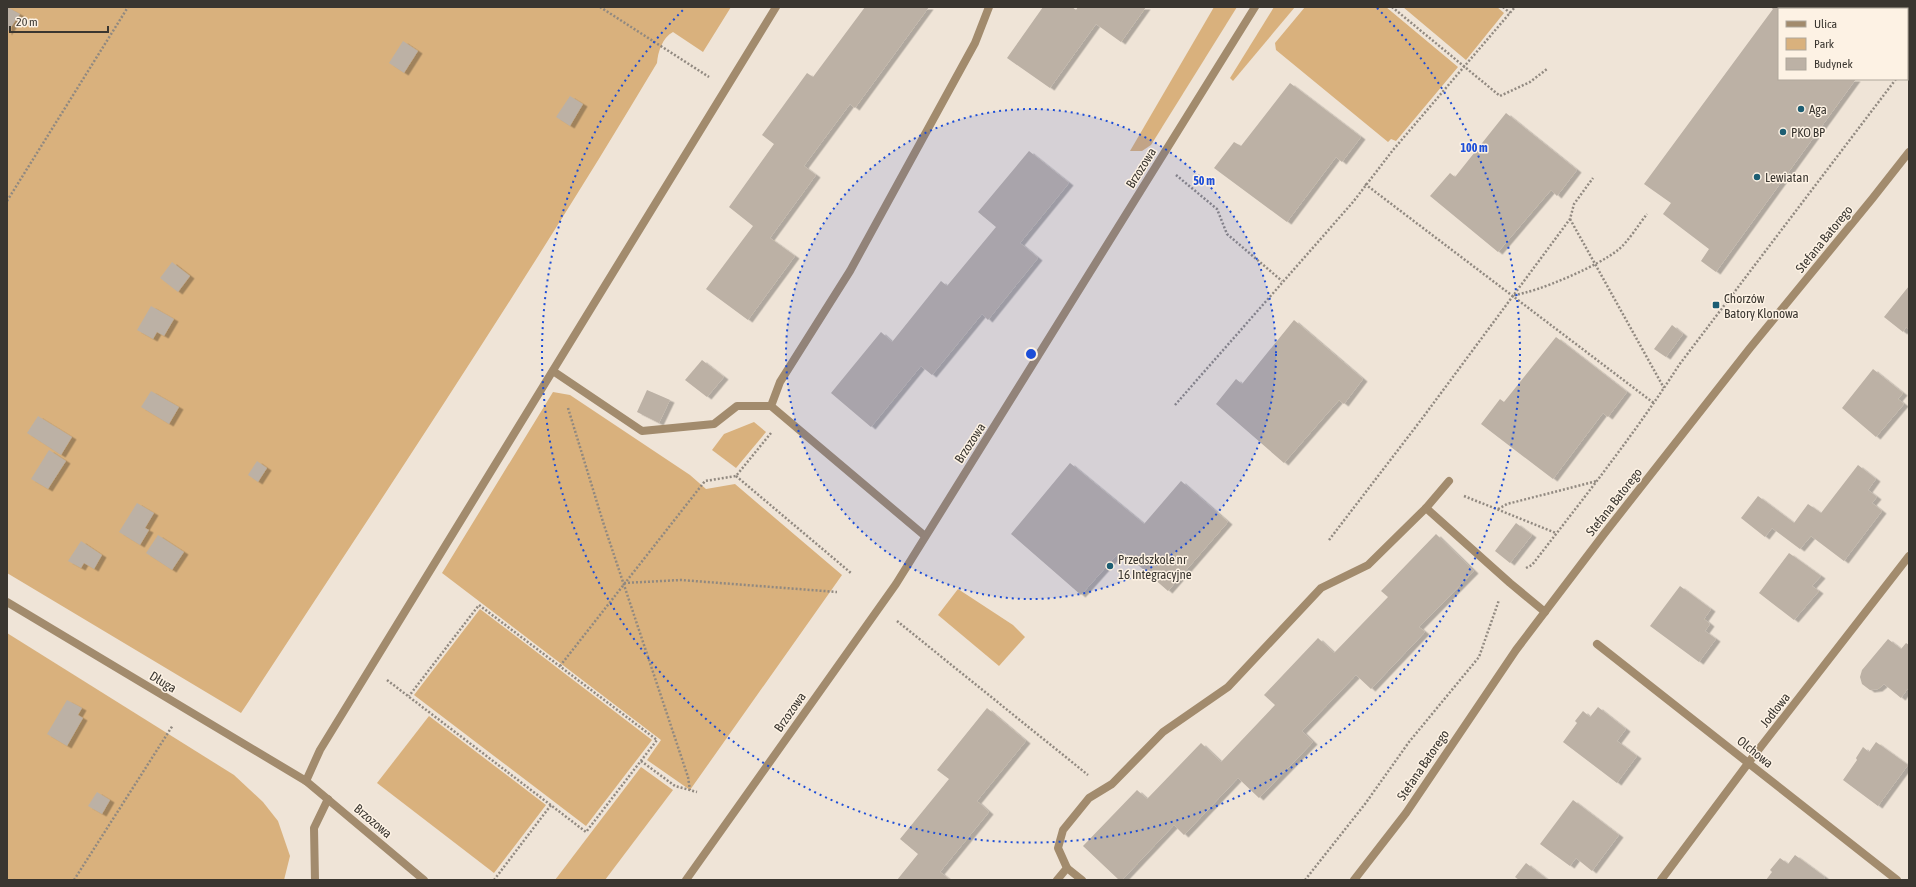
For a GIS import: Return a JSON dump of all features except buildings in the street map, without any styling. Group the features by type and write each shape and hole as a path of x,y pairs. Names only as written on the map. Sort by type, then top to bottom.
{"street":[{"path":"306,781 320,750 776,7"},
{"path":"771,406 780,382 850,271 964,64 975,43 989,7"},
{"name":"Brzozowa","path":"686,880 896,584 1255,7"},
{"name":"Stefana Batorego","path":"1354,880 1406,813 1516,650 1745,354 1909,152"},
{"path":"553,371 642,431 714,424 737,406 771,406 925,536"},
{"path":"1082,880 1067,868 1058,848 1063,830 1089,798 1112,784 1163,732 1228,688 1321,588 1368,565 1426,508 1449,481"},
{"path":"1426,508 1545,612"},
{"name":"Jodłowa","path":"1661,880 1749,762 1909,556"},
{"name":"Długa","path":"7,602 306,781"},
{"name":"Olchowa","path":"1597,644 1749,762 1897,880"},
{"name":"Brzozowa","path":"306,781 424,880"},
{"path":"315,880 314,828 328,799"},
{"path":"1057,880 1067,868"}],"path":[{"path":"7,201 128,7"},
{"path":"600,7 727,89"},
{"path":"1392,7 1500,96 1530,82 1547,69"},
{"path":"1503,7 1510,13"},
{"path":"1175,405 1282,281 1353,202 1365,184 1515,7"},
{"path":"1525,568 1532,565 1598,481 1655,404 1679,366 1895,80"},
{"path":"1175,175 1217,209 1227,234 1282,281"},
{"path":"1329,540 1422,420 1570,219 1574,204 1593,178"},
{"path":"1365,184 1655,404"},
{"path":"1513,296 1528,293 1594,264 1619,250 1647,214"},
{"path":"1570,219 1664,388"},
{"path":"567,381 563,394 688,777 690,790"},
{"path":"560,666 704,481 736,476 784,417"},
{"path":"736,476 851,573"},
{"path":"1497,509 1507,504 1598,481"},
{"path":"1442,488 1556,533"},
{"path":"624,583 681,580 837,592"},
{"path":"1305,880 1366,804 1409,742 1479,657 1501,594"},
{"path":"370,668 410,696 586,832 657,740 479,605 410,696"},
{"path":"897,621 1104,789"},
{"path":"74,880 183,708"},
{"path":"641,761 675,786 697,792"},
{"path":"494,880 551,805"}],"green space":[{"path":"7,7 731,7 703,52 673,32 663,42 658,54 657,63 556,228 400,471 241,713 7,573"},
{"path":"1214,7 1237,7 1151,145 1142,151 1130,151"},
{"path":"1274,7 1295,7 1233,81 1230,78"},
{"path":"1305,7 1386,7 1458,67 1396,141 1391,139 1388,142 1276,50 1275,43"},
{"path":"1403,7 1497,7 1504,13 1466,60"},
{"path":"553,392 570,395 690,475 706,489 735,484 842,575 690,790 647,760 661,740 442,573"},
{"path":"754,422 766,432 736,468 712,450 724,434"},
{"path":"958,589 1013,625 1025,637 999,666 938,615"},
{"path":"480,609 652,740 586,826 414,695"},
{"path":"7,633 234,775 263,802 278,821 290,856 284,880 7,880"},
{"path":"429,716 546,805 494,873 377,783"},
{"path":"641,767 673,790 605,880 555,880"}],"place":[{"name":"Aga","path":"1801,109"},
{"name":"PKO BP","path":"1783,132"},
{"name":"Lewiatan","path":"1757,177"},
{"name":"Chorzów Batory Klonowa","path":"1716,305"},
{"name":"Przedszkole nr 16 Integracyjne","path":"1110,566"}]}
